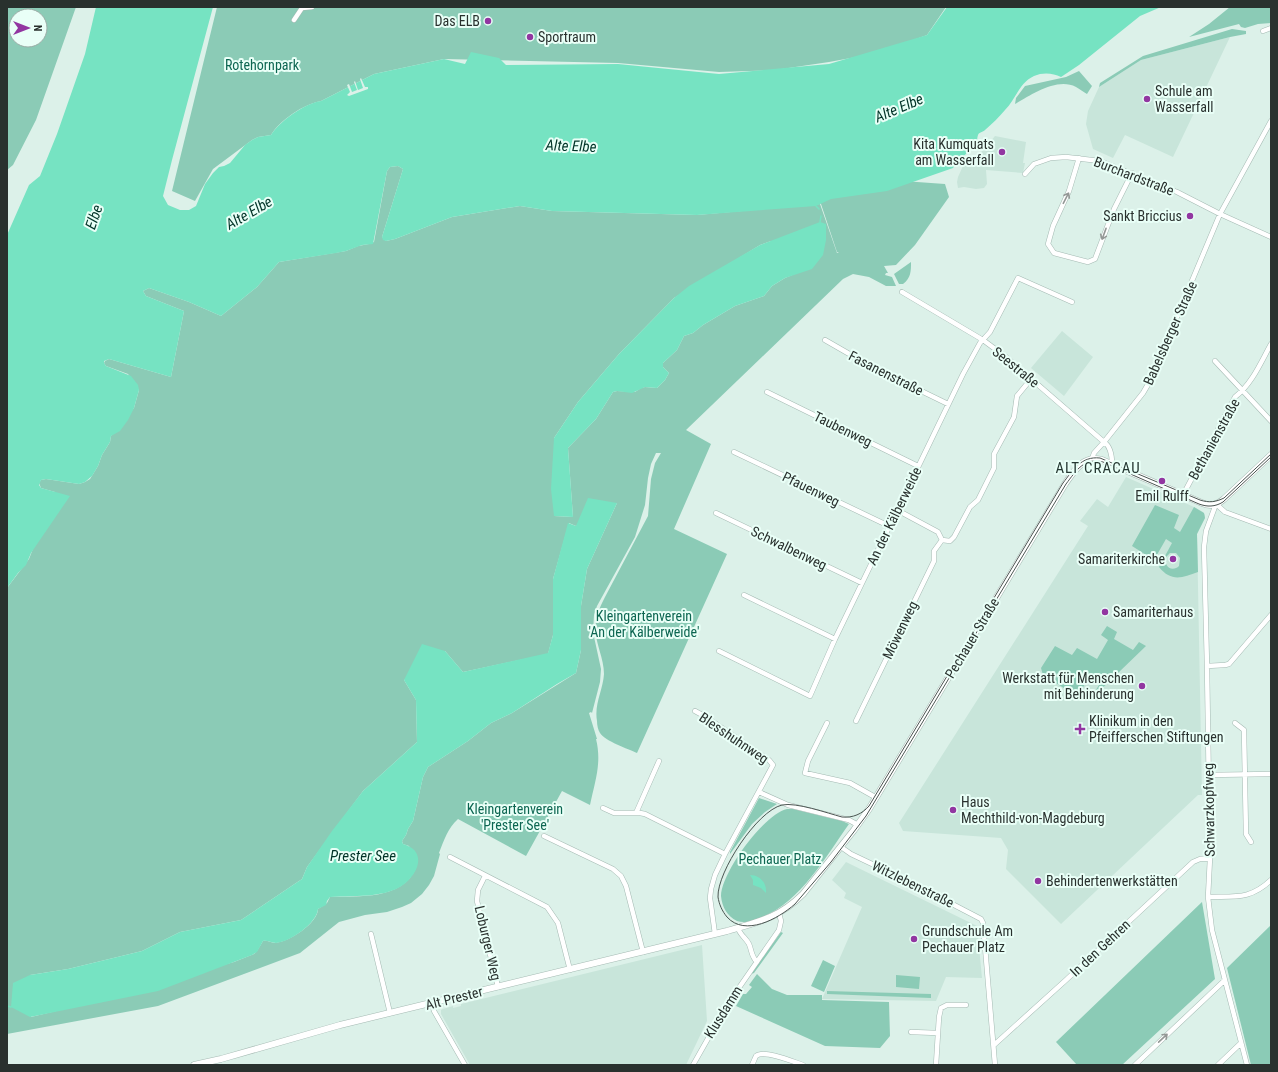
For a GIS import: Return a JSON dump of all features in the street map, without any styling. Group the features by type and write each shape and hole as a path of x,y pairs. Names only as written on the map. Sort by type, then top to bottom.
{"main road":[{"path":"1092,459 1099,459 1112,464 1206,505 1216,504 1224,499 1271,455"},
{"name":"Pechauer Straße","path":"858,825 876,798 1065,484 1079,465 1092,459"},
{"path":"716,934 762,921 780,913 793,904 803,894 858,825"},
{"name":"Alt Prester","path":"194,1065 228,1057 340,1025 716,934"}],"street":[{"path":"294,20 302,8 312,7"},
{"path":"1263,31 1271,28"},
{"name":"Babelsberger Straße","path":"1104,442 1143,393 1150,381 1220,214 1271,120"},
{"name":"Burchardstraße","path":"1026,174 1034,164 1056,157 1100,161 1177,192 1220,214 1271,237"},
{"path":"1079,158 1069,191 1053,226 1048,244 1054,253 1088,262 1095,259 1114,209 1132,173"},
{"name":"An der Kälberweide","path":"719,651 810,696 834,639 948,404 983,340 990,332 1018,278 1072,302"},
{"name":"Seestraße","path":"902,292 983,340 1006,357 1104,442"},
{"name":"Fasanenstraße","path":"825,340 872,367 948,404"},
{"name":"Bethanienstraße","path":"1183,495 1235,397 1243,391 1250,382 1271,344"},
{"path":"1215,361 1271,421"},
{"path":"897,510 938,532 942,540 950,541 954,538 970,507 978,500 994,468 994,454 1014,417 1017,396 1031,378"},
{"name":"Taubenweg","path":"767,392 918,466"},
{"path":"1092,459 1094,453 1104,442 1108,446 1112,464"},
{"name":"Pfauenweg","path":"734,452 889,526"},
{"path":"1216,504 1225,512 1271,529"},
{"name":"Schwarzkopfweg","path":"1216,504 1206,530 1204,547 1210,858 1208,897 1212,930 1247,1065"},
{"name":"Schwalbenweg","path":"716,513 862,583"},
{"name":"Möwenweg","path":"856,720 934,561 934,551 942,540"},
{"path":"744,595 834,639"},
{"path":"1207,666 1229,664 1271,615"},
{"name":"Blesshuhnweg","path":"695,711 772,762 773,766 759,792"},
{"path":"827,723 808,761 805,773 850,783 876,798"},
{"path":"1235,723 1244,730 1246,834 1251,842"},
{"path":"636,813 659,761"},
{"path":"1208,775 1271,774"},
{"path":"716,934 711,911 710,894 715,875 759,792 788,805 849,820 858,825"},
{"path":"603,808 614,813 645,814 725,854"},
{"path":"544,836 613,869 621,876 626,886 642,952"},
{"name":"Witzlebenstraße","path":"841,847 851,854 980,917 983,923 994,1044"},
{"path":"450,858 547,907 558,923 570,970"},
{"name":"In den Gehren","path":"994,1044 1066,980 1193,862 1200,859 1210,858"},
{"name":"Loburger Weg","path":"485,876 477,894 477,900 498,987"},
{"path":"1208,897 1252,894 1263,888 1271,880"},
{"name":"Klusdamm","path":"693,1065 727,1005 779,928 781,921 780,913"},
{"path":"738,928 749,945 753,958 757,962"},
{"path":"372,934 390,1013"},
{"path":"1135,1065 1225,980"},
{"path":"432,1003 434,1010 465,1065"},
{"path":"936,1065 938,1017 941,1008 946,1005 966,1005"},
{"path":"911,1032 938,1033"},
{"path":"1218,1065 1241,1043"},
{"path":"994,1044 995,1065"},
{"path":"752,1065 756,1056 769,1054 803,1065"}],"shaded area":[{"name":"Schule am Wasserfall","path":"1230,37 1173,157 1125,135 1113,158 1093,149 1086,124 1088,111 1099,87 1141,60"},
{"name":"Kita Kumquats am Wasserfall","path":"995,136 1026,142 1023,173 986,170 987,184 984,188 958,188 958,177 963,166 966,163 971,164"},
{"path":"1062,331 1093,357 1064,396 1031,368"},
{"name":"Klinikum in den Pfeifferschen Stiftungen","path":"1126,477 1194,507 1203,512 1205,515 1197,534 1202,795 1198,795 1061,924 1006,869 1008,850 1001,838 903,831 899,823 1088,526 1080,521 1097,499 1108,507"},
{"name":"Grundschule Am Pechauer Platz","path":"846,862 977,926 982,978 946,977 936,1001 822,999 862,907 844,898 846,893 832,880"},
{"path":"702,945 707,1021 686,1065 470,1065 441,1014 441,1010 453,1006 453,1008 461,1006 461,1004"}],"green space":[{"path":"7,7 76,7 36,120 13,165 7,170"},
{"name":"Rotehornpark","path":"217,7 946,7 927,35 878,53 775,70 719,72 618,63 444,59 374,74 321,101 307,105 300,109 286,118 271,135 258,137 252,140 213,169 195,201 172,191"},
{"path":"1230,7 1271,7 1271,23 1258,24 1245,28 1241,27 1239,24 1189,37 1209,24"},
{"path":"1232,29 1246,31 1246,34 1141,60 1099,87 1100,83 1143,56"},
{"path":"1079,71 1092,86 1087,94 1069,84 1061,84 1044,88 1015,104 1016,98 1025,86 1066,77"},
{"path":"398,166 403,169 382,237 386,241 452,217 520,206 552,211 697,215 820,204 837,253 839,253 837,252 821,204 816,194 903,181 945,184 949,197 915,245 896,265 884,266 888,273 885,275 892,277 896,286 886,286 869,277 853,274 843,279 686,430 711,444 674,529 727,554 637,753 607,739 598,729 596,715 604,667 595,629 597,615 602,603 648,516 651,479 655,463 661,453 656,453 651,464 645,505 635,537 597,606 594,615 593,632 601,669 600,682 592,713 589,713 597,739 598,748 597,772 590,805 562,791 526,856 458,819 449,830 445,839 439,853 434,876 429,885 422,894 411,903 387,912 365,915 339,922 300,953 158,1006 7,1034 7,588 29,559 55,492 41,488 39,483 41,480 46,479 79,484 90,479 110,442 111,436 134,408 139,390 128,374 106,366 104,363 105,361 109,359 171,377 184,311 146,296 143,291 149,288 189,302 221,316 257,287 279,262 346,251 374,242 387,171 390,167","holes":["771,241 797,273 772,286 764,296 735,306 703,325 693,333 684,336 677,350 663,363 663,367 669,373 665,380 657,388 645,387 635,392 613,392 596,419 568,448 573,517 554,516 554,438 578,402 619,354 674,298 760,245","617,503 587,569 581,606 581,650 576,673 512,713 491,723 468,741 428,767 423,777 413,821 402,841 403,844 409,846 416,868 401,886 379,894 354,897 330,897 327,903 318,909 313,920 302,931 281,942 275,943 263,941 254,954 234,962 31,1017 30,975 68,969 142,951 180,932 241,920 302,879 307,867 363,791 417,742 416,700 404,680 445,651 463,672 548,654 553,635 553,579 569,523 576,526"]},
{"path":"911,262 909,277 906,282 899,284 894,274"},
{"path":"1155,505 1179,515 1174,528 1180,532 1194,507 1204,513 1205,518 1197,534 1198,572 1182,577 1172,577 1163,572 1159,567 1172,543 1166,539 1154,560 1132,546","holes":["1170,553 1176,553 1180,558 1179,566 1174,569 1170,568 1167,566 1165,558"]},
{"path":"1107,626 1117,632 1114,639 1133,650 1139,642 1146,646 1090,700 1083,700 1043,675 1041,668 1055,646 1072,655 1077,648 1097,659 1108,640 1101,635","holes":["1088,679 1099,685 1092,696 1082,689"]},
{"name":"Pechauer Platz","path":"759,798 777,804 765,812 752,824 730,854 730,852"},
{"name":"Pechauer Platz","path":"787,809 793,809 849,824 820,866 797,893 770,914 746,922 737,921 728,914 721,896 728,873 745,846 767,821 778,813"},
{"path":"1202,902 1215,979 1122,1065 1077,1065 1056,1042"},
{"path":"1271,925 1271,1065 1251,1065 1227,968"},
{"path":"781,932 783,933 754,973 751,974"},
{"path":"823,960 835,966 824,992 811,986"},
{"path":"757,974 772,989 787,995 822,995 822,1000 889,1002 890,1036 880,1048 825,1046 736,1006 743,994 746,994 752,987 749,985"},
{"path":"896,975 920,977 919,989 896,987"},
{"path":"827,991 931,994 931,998 827,994"}],"water":[{"path":"96,7 213,7 163,196 168,205 180,210 189,210 196,206 205,184 219,167 230,163 245,145 252,140 258,137 271,135 280,124 308,105 321,101 374,74 444,59 465,64 471,52 499,58 506,65 618,64 719,74 829,64 927,35 947,7 1161,7 1140,16 1079,65 1061,77 1051,74 1044,74 1034,76 1029,79 1021,87 1009,106 979,134 977,144 957,162 953,168 887,191 831,199 816,206 697,215 552,211 520,206 452,217 386,241 383,240 382,237 403,169 398,166 390,167 387,171 373,244 362,245 336,253 279,262 257,287 221,316 189,302 149,288 143,291 146,296 184,311 171,377 109,359 104,361 106,366 131,376 138,385 139,390 134,408 120,431 111,436 110,442 102,455 98,466 92,476 85,482 79,484 46,479 41,480 39,485 41,488 70,496 31,553 26,565 7,588 7,235 29,185 40,176 57,134 85,54"},
{"path":"820,222 826,224 826,240 823,255 812,269 785,278 772,286 764,296 735,306 703,325 693,333 684,336 677,350 663,363 663,367 669,373 665,380 657,388 645,387 632,393 617,391 613,392 596,419 568,448 573,517 554,516 551,489 554,438 578,402 619,354 674,298 689,286 760,245"},
{"name":"Prester See","path":"588,498 617,503 587,569 581,606 581,650 576,673 512,713 491,723 468,741 428,767 423,777 413,821 402,841 403,844 411,847 415,851 418,860 418,865 415,872 405,884 385,893 374,895 330,897 326,905 318,909 313,920 308,926 288,939 276,943 263,941 257,952 252,955 158,991 30,1017 11,1007 13,983 30,975 68,969 142,951 180,932 241,920 302,879 307,867 332,831 363,791 417,742 416,700 404,680 422,644 445,651 463,672 548,653 553,635 553,579 568,523 576,526"},
{"path":"750,875 757,876 762,880 766,893 761,888 753,885 753,880"}],"pier":[{"path":"361,78 365,87 368,87 368,89 349,96 347,95 350,92 347,85 349,84 352,92 357,90 355,81 358,90 363,88"}],"waterway":[{"path":"816,206 819,209"},
{"path":"820,222 821,216"},
{"path":"7,1006 11,1007"}],"tram line":[{"path":"1271,454 1224,498 1212,502 1200,500 1100,458 1088,459 1078,465 1063,483 869,806 857,815 842,817 812,808 788,804 772,810 761,818 750,830 731,858 719,886 719,902 727,917 734,923 743,926 752,926 771,920 795,904 831,862 866,816 1066,484 1081,466 1086,463 1096,461 1103,462 1199,504 1211,506 1223,502 1271,457"}],"place":[{"name":"Das ELB","path":"488,21"},
{"name":"Sportraum","path":"530,37"},
{"name":"Schule am Wasserfall","path":"1147,99"},
{"name":"Kita Kumquats am Wasserfall","path":"1002,152"},
{"name":"Sankt Briccius","path":"1190,216"},
{"name":"Emil Rulff","path":"1162,481"},
{"name":"Samariterkirche","path":"1173,559"},
{"name":"Samariterhaus","path":"1105,612"},
{"name":"Werkstatt für Menschen mit Behinderung","path":"1142,686"},
{"name":"Klinikum in den Pfeifferschen Stiftungen","path":"1080,729"},
{"name":"Haus Mechthild-von-Magdeburg","path":"953,810"},
{"name":"Behindertenwerkstätten","path":"1038,881"},
{"name":"Grundschule Am Pechauer Platz","path":"914,939"}],"district":[{"name":"ALT CRACAU","path":"1098,468"}],"water label":[{"name":"Alte Elbe","path":"899,108"},
{"name":"Alte Elbe","path":"571,146"},
{"name":"Alte Elbe","path":"249,213"},
{"name":"Elbe","path":"94,217"}],"park label":[{"name":"Kleingartenverein 'An der Kälberweide'","path":"644,624"},
{"name":"Kleingartenverein 'Prester See'","path":"515,818"}]}
